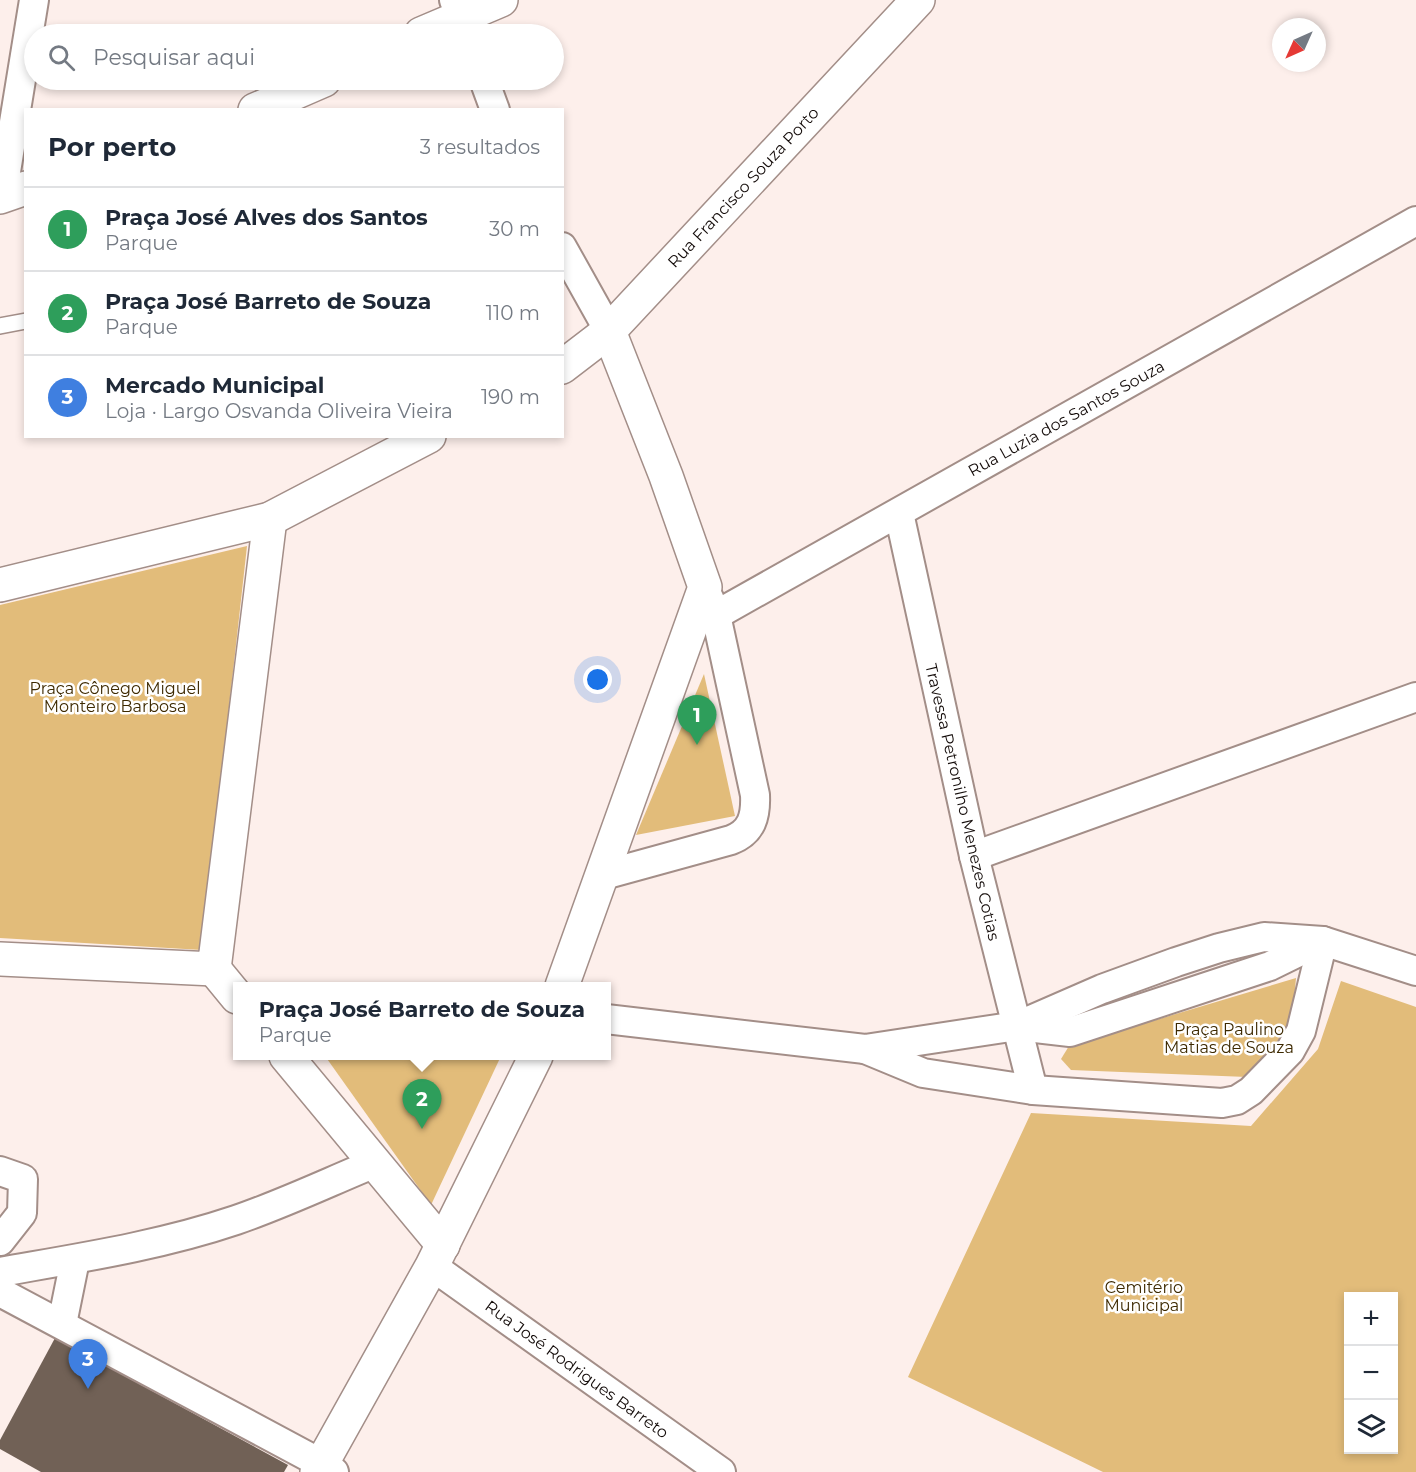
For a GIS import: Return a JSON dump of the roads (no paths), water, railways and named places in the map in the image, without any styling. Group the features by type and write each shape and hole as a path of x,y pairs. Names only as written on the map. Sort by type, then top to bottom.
{"street":[{"path":"31,24 34,0"},
{"path":"445,24 501,0"},
{"name":"Rua Francisco Souza Porto","path":"564,365 609,331 918,0"},
{"path":"9,194 24,78"},
{"path":"260,108 301,90"},
{"path":"488,90 494,108"},
{"name":"Rua Luzia dos Santos Souza","path":"711,601 899,513 1416,221"},
{"path":"564,251 609,331 666,476 711,601 755,795 752,823 741,836 600,876"},
{"path":"0,585 270,519 425,438"},
{"name":"Travessa Petronilho Menezes Cotias","path":"899,513 974,856 1033,1090"},
{"path":"213,969 270,519"},
{"path":"564,982 600,876 711,601"},
{"path":"974,856 1416,697"},
{"path":"611,1020 865,1049 1017,1026 1113,986 1219,948 1264,937 1323,940 1416,971"},
{"path":"865,1049 922,1073 1033,1090 1201,1103 1237,1100 1251,1091 1290,1051 1301,1031 1323,940"},
{"path":"0,959 213,969 233,992"},
{"path":"289,1060 375,1163 438,1256"},
{"path":"0,1292 324,1469 438,1256 534,1060"},
{"path":"0,1272 75,1260 162,1242 237,1220 375,1163"},
{"path":"0,1171 22,1179 22,1213 0,1240"},
{"name":"Rua José Rodrigues Barreto","path":"438,1256 721,1472"},
{"path":"62,1324 75,1260"}],"lane":[{"path":"0,326 24,321"}],"place":[{"name":"Praça José Alves dos Santos","path":"697,745"},
{"name":"Praça José Barreto de Souza","path":"422,1129"},
{"name":"Mercado Municipal","path":"88,1389"}],"park label":[{"name":"Praça Cônego Miguel Monteiro Barbosa","path":"115,697"},
{"name":"Praça Paulino Matias de Souza","path":"1229,1038"},
{"name":"Cemitério Municipal","path":"1144,1296"}]}
